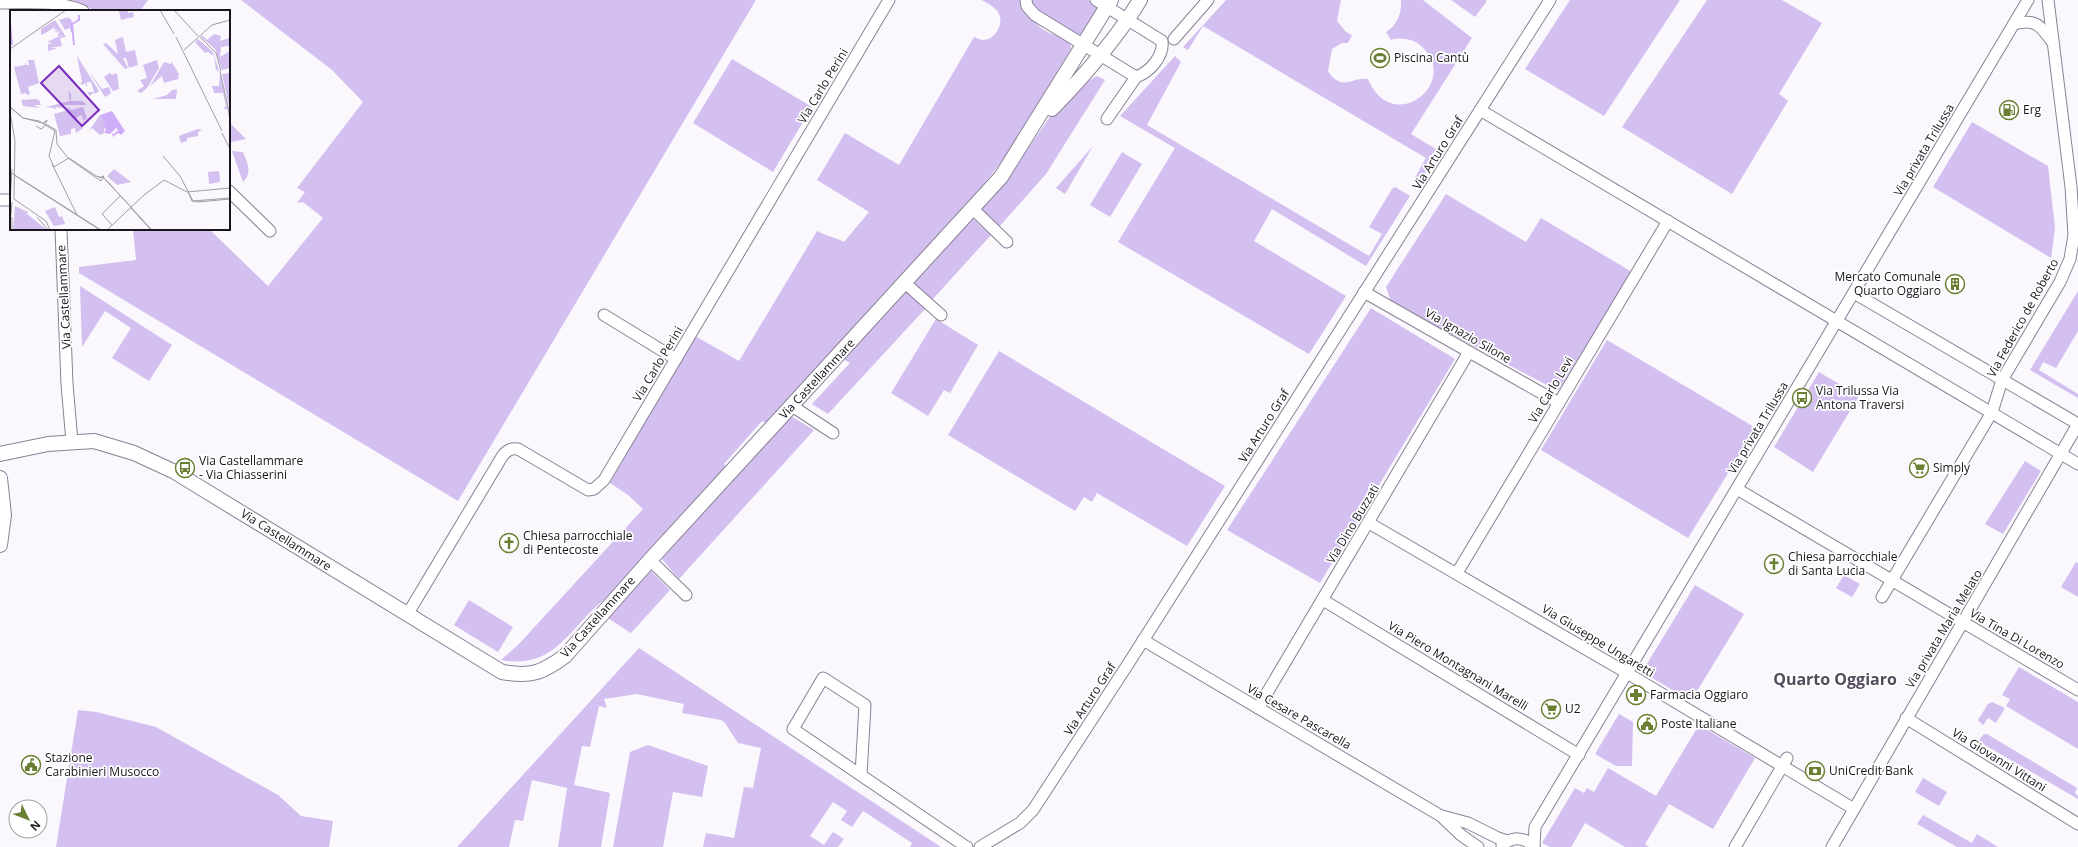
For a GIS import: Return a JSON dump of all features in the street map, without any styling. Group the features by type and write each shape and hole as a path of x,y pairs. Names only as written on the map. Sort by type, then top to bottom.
{"street":[{"name":"Via Carlo Perini","path":"407,615 503,455 512,448 518,449 585,488 594,489 604,480 889,0"},
{"path":"1026,0 1027,6 1035,15 1136,77"},
{"name":"Via Castellammare","path":"1034,128 1100,55 1128,20 1140,0"},
{"path":"1174,39 1208,0"},
{"name":"Via Arturo Graf","path":"980,847 1027,818 1143,640 1550,0"},
{"path":"2014,24 2028,0"},
{"name":"Via Federico de Roberto","path":"1882,597 1992,412 2002,380 2060,282 2070,259 2074,236 2072,187 2055,45 2048,0"},
{"name":"Via Castellammare","path":"61,230 67,384 72,442 94,441 134,453 175,472 502,672 520,675 536,674 549,668 565,656 650,560 1002,177 1084,46 1105,2 1128,20"},
{"path":"0,3 60,4 74,6 82,10"},
{"path":"1107,119 1136,77 1142,75 1162,52 1162,41 1128,20"},
{"path":"2014,24 2025,21 2035,23 2055,45"},
{"name":"Via privata Trilussa","path":"1534,847 1535,827 2014,24"},
{"path":"1480,110 2078,464"},
{"path":"230,192 270,232"},
{"path":"973,209 1007,242"},
{"name":"Via Carlo Levi","path":"1457,573 1668,221"},
{"path":"904,283 940,314"},
{"name":"Via Ignazio Silone","path":"1364,292 1559,403"},
{"path":"1854,293 2078,424"},
{"path":"604,315 676,359"},
{"name":"Via Dino Buzzati","path":"1258,708 1324,600 1469,352"},
{"path":"792,406 833,434"},
{"name":"Via privata Maria Melato","path":"1832,847 2078,424"},
{"path":"0,454 26,447 72,442"},
{"path":"0,478 4,515 0,545"},
{"name":"Via Tina Di Lorenzo","path":"1737,488 2078,690"},
{"name":"Via Giuseppe Ungaretti","path":"1369,523 1785,763 1854,810"},
{"path":"650,560 686,595"},
{"name":"Via Piero Montagnani Marelli","path":"1324,600 1579,755"},
{"name":"Via Cesare Pascarella","path":"1143,640 1441,816"},
{"path":"861,775 865,705 823,678 792,729 967,847"},
{"name":"Via Giovanni Vittani","path":"1906,718 2078,824"},
{"path":"1735,847 1785,763"},
{"path":"1441,816 1468,823 1508,842 1527,841 1534,847"},
{"path":"1441,816 1461,835 1478,847"},
{"path":"1508,842 1528,834 1535,827"}],"shaded area":[{"path":"72,0 148,0 141,10 94,10"},
{"path":"241,0 756,0 458,501 79,273 79,267 136,260 133,230 210,230 268,286 323,218 303,202 297,203 305,192 297,188 363,102 332,70"},
{"path":"982,0 1021,0 1040,27 1065,39 1070,45 1071,49 1006,156 983,185 766,423 762,421 724,464 726,467 609,596 595,607 561,643 550,652 536,658 520,661 501,660 518,645 643,509 628,495 610,483 695,336 739,361 817,231 844,242 869,212 817,180 845,133 899,165 974,37 982,40 987,39 997,31 1000,22 999,14 994,8"},
{"path":"1031,0 1088,0 1099,5 1079,37 1041,14 1032,6"},
{"path":"1226,0 1341,0 1337,21 1346,32 1352,35 1348,43 1342,43 1332,49 1328,71 1337,81 1342,82 1368,79 1379,96 1393,104 1407,104 1420,98 1429,87 1434,74 1431,59 1420,45 1414,41 1406,39 1391,40 1386,32 1393,26 1398,18 1401,9 1401,0 1423,0 1472,38 1411,134 1439,151 1418,184 1413,181 1426,158 1203,26 1188,50 1183,47"},
{"path":"1451,0 1485,0 1487,1 1475,17"},
{"path":"1570,0 1680,0 1604,116 1525,69"},
{"path":"1707,0 1782,0 1822,23 1779,94 1788,101 1732,194 1622,127"},
{"path":"1175,56 1181,62 1147,125 1369,256 1382,234 1369,227 1392,189 1395,187 1410,196 1366,266 1272,209 1254,241 1346,296 1309,354 1118,242 1175,148 1120,116"},
{"path":"732,59 812,107 773,172 693,123"},
{"path":"1097,76 1105,80 1046,174 999,227 982,211 982,206 1010,174 1052,114 1076,88"},
{"path":"1972,122 2048,166 2055,228 2051,258 1933,187"},
{"path":"230,123 246,139 230,141"},
{"path":"1093,146 1065,194 1056,188"},
{"path":"232,151 243,152 246,160 248,175 243,182"},
{"path":"1122,152 1142,164 1110,217 1090,205"},
{"path":"1446,194 1526,242 1541,218 1632,272 1558,391 1391,302 1386,287"},
{"path":"972,218 991,235 932,300 913,282"},
{"path":"80,286 172,345 149,381 112,358 131,328 105,311 82,347"},
{"path":"906,290 926,308 828,414 812,404 850,363 843,359"},
{"path":"2078,291 2078,331 2056,368 2043,362 2039,370 2078,394 2078,398 2030,370"},
{"path":"1371,308 1455,359 1320,583 1227,530"},
{"path":"936,319 978,345 950,393 944,390 928,416 891,393"},
{"path":"1607,340 1756,428 1688,538 1541,450"},
{"path":"999,351 1225,486 1187,546 1097,493 1092,502 1084,497 1075,511 948,435"},
{"path":"1819,372 1859,396 1813,472 1774,447"},
{"path":"791,416 814,430 679,579 661,558"},
{"path":"2025,461 2041,471 2003,534 1985,524"},
{"path":"2076,562 2078,563 2078,597 2061,587"},
{"path":"650,570 670,590 631,633 606,617"},
{"path":"1844,575 1860,584 1852,597 1836,588"},
{"path":"1695,585 1744,614 1691,701 1642,672"},
{"path":"469,600 513,627 498,652 454,625"},
{"path":"639,648 941,847 910,847 912,843 863,811 852,827 841,820 847,811 833,802 810,836 824,845 833,832 844,839 838,847 703,847 706,833 734,838 744,787 753,788 761,748 738,743 725,723 721,720 682,713 684,704 637,694 604,699 607,708 599,706 590,747 582,746 574,785 610,793 601,847 558,847 567,788 532,780 523,821 515,820 509,847 457,847"},
{"path":"2019,667 2078,702 2078,749 2006,706 2010,699 2002,695"},
{"path":"1992,702 2005,708 1996,723 1988,718 1983,725 1978,720 1988,704"},
{"path":"78,710 96,712 156,727 278,795 301,816 333,821 329,847 56,847"},
{"path":"1619,714 1633,722 1632,766 1616,766 1595,754"},
{"path":"1699,725 1755,758 1713,829 1669,804 1645,844 1649,847 1625,847 1585,823 1571,847 1550,847 1542,843 1575,788 1584,793 1587,788 1594,792 1608,768 1656,796"},
{"path":"1984,734 1987,734 2077,788 2075,793 2078,796 2078,799 1978,741"},
{"path":"648,745 708,766 702,797 673,792 663,847 613,847 630,752"},
{"path":"1923,778 1947,792 1939,806 1915,792"},
{"path":"1923,815 1972,843 1977,834 1998,847 1957,847 1917,824"}],"place":[{"name":"Piscina Cantù","path":"1380,58"},
{"name":"Erg","path":"2009,110"},
{"name":"Mercato Comunale Quarto Oggiaro","path":"1955,284"},
{"name":"Via Trilussa Via Antona Traversi","path":"1802,398"},
{"name":"Via Castellammare - Via Chiasserini","path":"185,468"},
{"name":"Simply","path":"1919,468"},
{"name":"Chiesa parrocchiale di Pentecoste","path":"509,543"},
{"name":"Chiesa parrocchiale di Santa Lucia","path":"1774,564"},
{"name":"Farmacia Oggiaro","path":"1636,695"},
{"name":"U2","path":"1551,709"},
{"name":"Poste Italiane","path":"1647,724"},
{"name":"Stazione Carabinieri Musocco","path":"31,765"},
{"name":"UniCredit Bank","path":"1815,771"}],"district":[{"name":"Quarto Oggiaro","path":"1835,679"}]}
